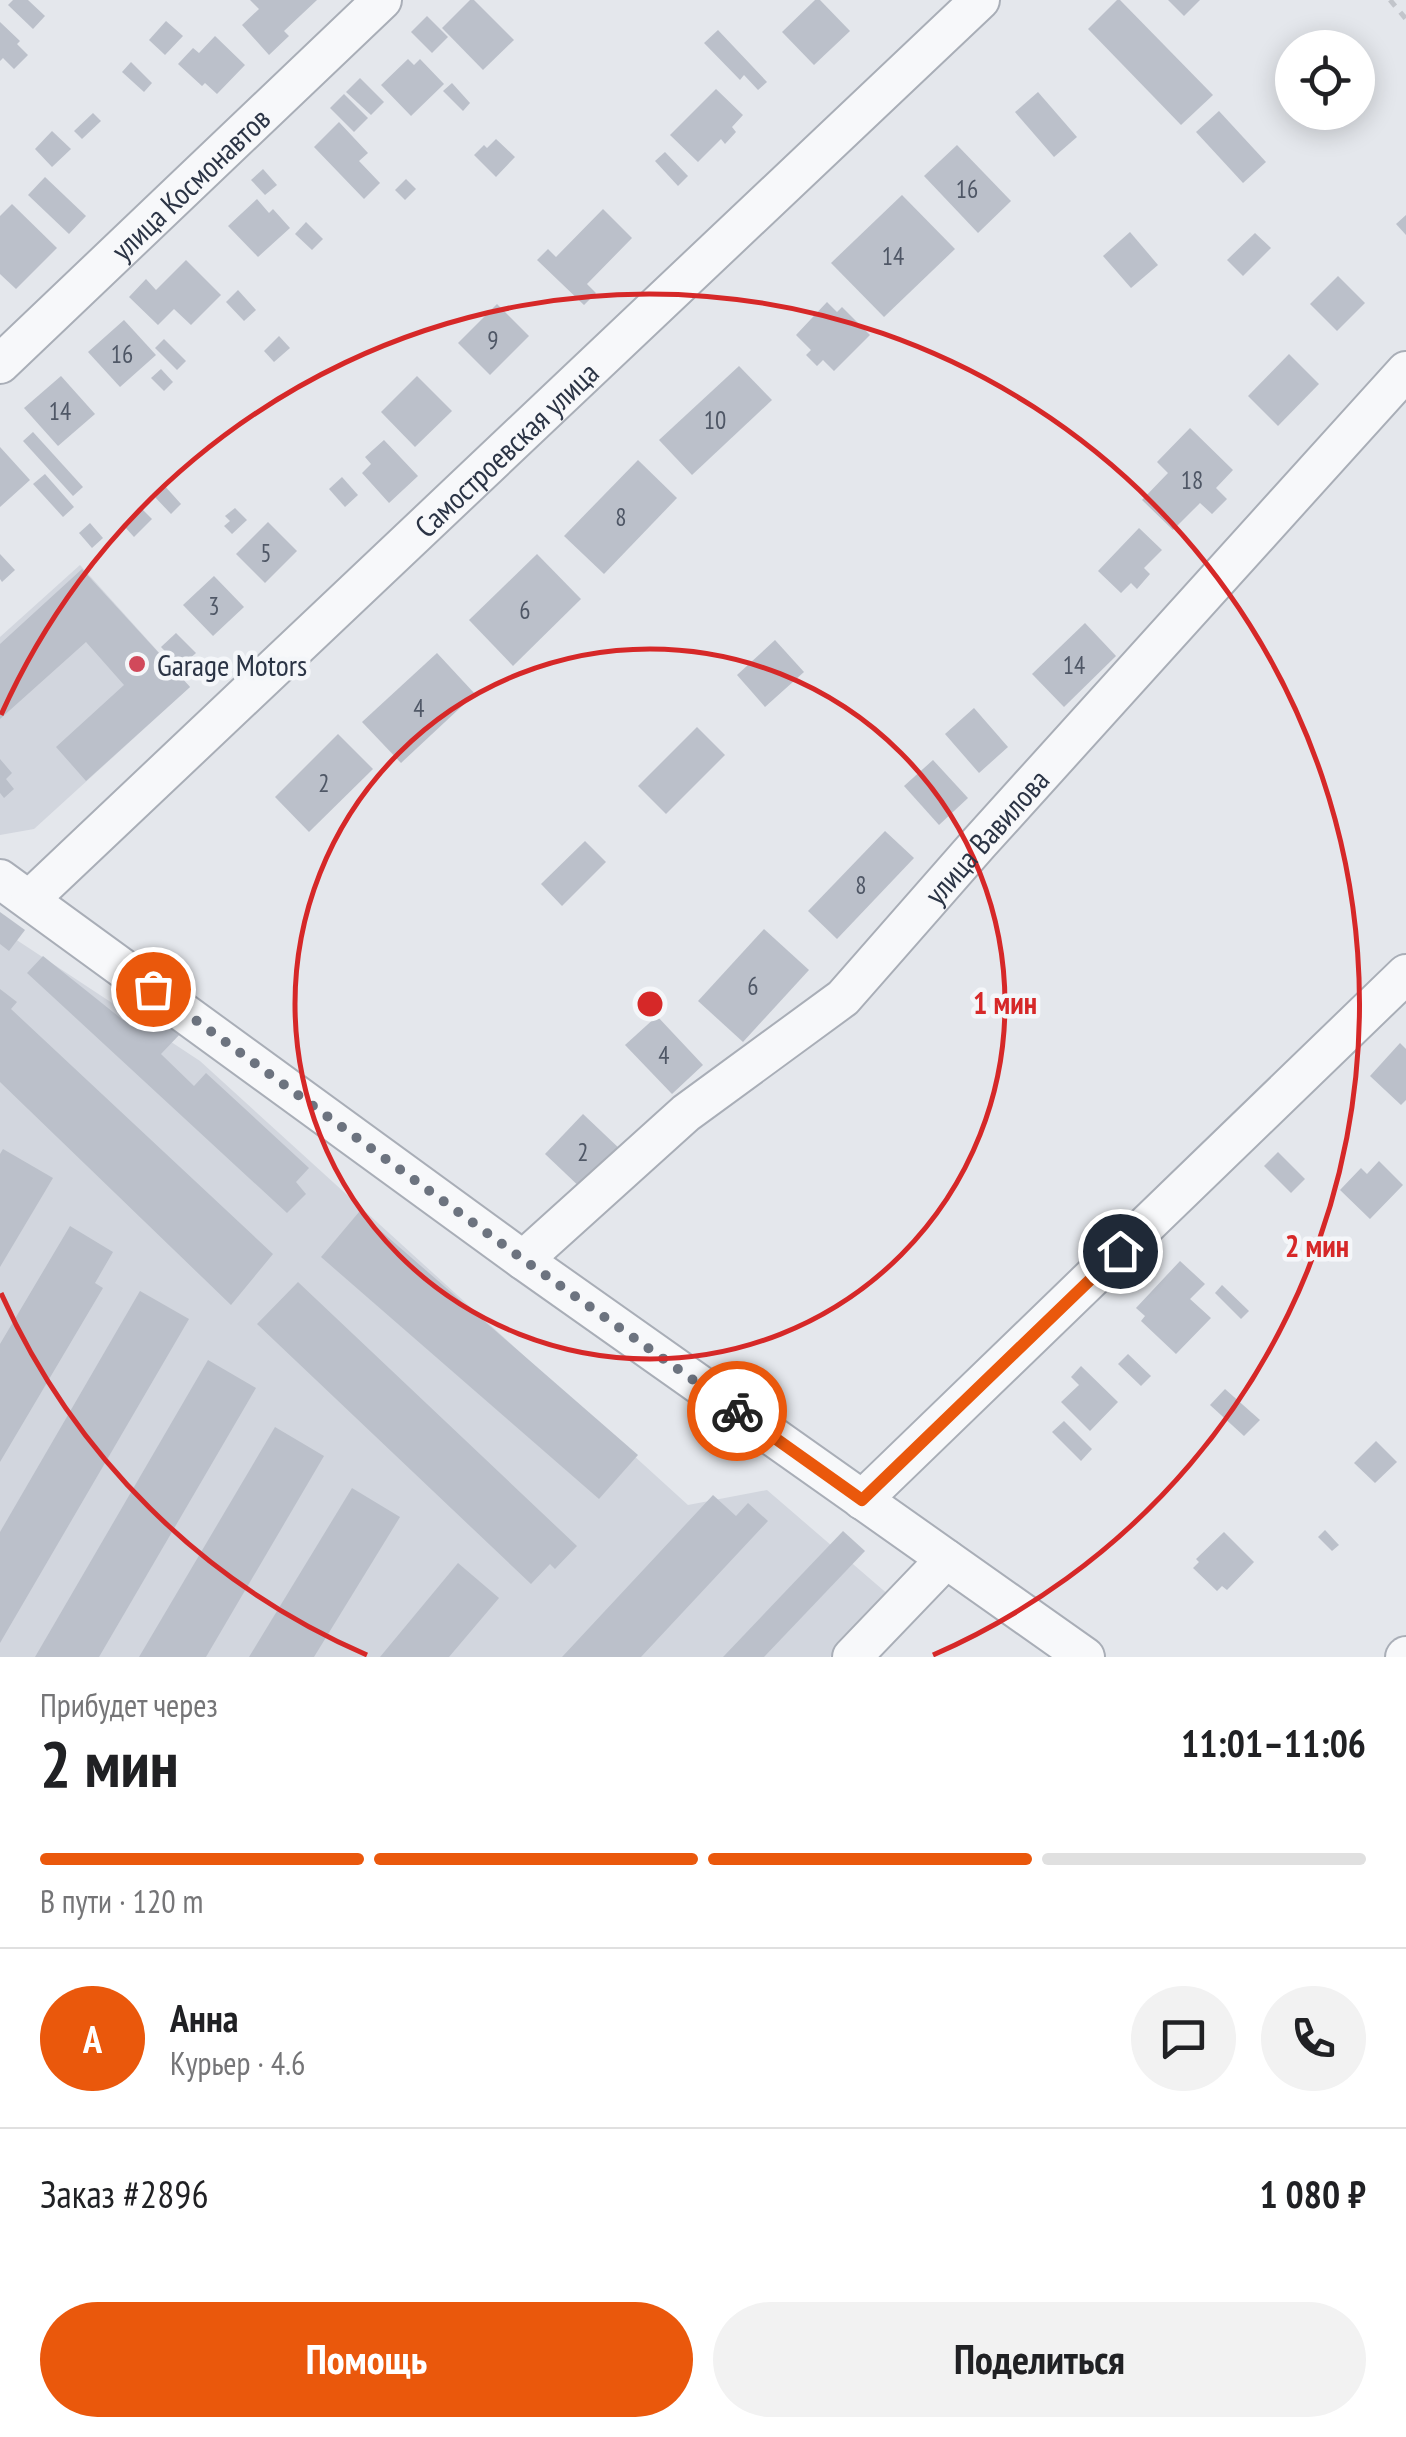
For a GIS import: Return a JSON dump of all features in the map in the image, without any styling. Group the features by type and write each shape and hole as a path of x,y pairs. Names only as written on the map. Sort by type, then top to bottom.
{"street":[{"name":"улица Космонавтов","path":"0,364 382,0"},
{"name":"Самостроевская улица","path":"15,889 980,0"},
{"name":"улица Вавилова","path":"524,1260 686,1113 843,998 1406,371"},
{"path":"15,889 524,1260 1085,1657"},
{"path":"862,1500 1406,974"},
{"path":"852,1657 946,1560"}],"path":[{"path":"1390,0 1406,18"}],"shaded area":[{"path":"80,565 190,687 34,829 0,835 0,637"},
{"path":"0,929 200,1061 688,1505 767,1490 890,1596 830,1657 0,1657"}],"building":[{"path":"13,0 28,0 45,16 33,29 8,5"},
{"path":"250,0 317,0 284,31 289,36 269,55 242,25 259,9"},
{"path":"470,0 514,40 483,70 442,28"},
{"path":"815,0 820,0 850,31 814,65 782,32"},
{"path":"1117,0 1213,95 1181,125 1088,29"},
{"path":"1168,0 1200,0 1184,16"},
{"path":"427,16 448,37 432,53 411,32"},
{"path":"166,21 183,36 165,55 149,40"},
{"path":"0,22 28,55 14,69 3,58 0,61"},
{"path":"718,30 767,82 758,90 744,75 740,80 704,43"},
{"path":"215,36 245,65 217,94 178,64 193,48 199,53"},
{"path":"408,59 414,65 420,59 444,84 411,116 381,85"},
{"path":"131,62 152,83 144,92 122,72"},
{"path":"360,78 384,102 371,115 346,92"},
{"path":"452,83 470,103 463,111 443,91"},
{"path":"716,89 743,115 732,127 736,132 725,144 721,139 698,162 670,135"},
{"path":"1038,92 1077,137 1054,157 1015,112"},
{"path":"344,94 368,118 354,132 330,108"},
{"path":"1219,111 1266,162 1243,183 1196,132"},
{"path":"93,113 101,121 82,139 74,131"},
{"path":"339,122 368,153 359,161 380,183 364,199 314,147"},
{"path":"52,131 71,149 52,167 35,149"},
{"path":"496,139 515,157 496,177 474,155"},
{"path":"957,145 1011,201 978,233 924,176"},
{"path":"665,152 688,176 678,186 655,161"},
{"path":"263,169 277,185 265,195 251,180"},
{"path":"45,177 86,216 69,234 28,195"},
{"path":"406,179 416,189 405,200 395,190"},
{"path":"902,195 955,249 884,317 831,263"},
{"path":"257,199 269,213 273,209 290,228 258,257 228,226"},
{"path":"12,204 57,248 16,289 0,274 0,216"},
{"path":"603,209 632,238 587,284 596,293 584,305 537,260 548,249 556,257"},
{"path":"1406,215 1406,235 1396,224"},
{"path":"306,222 323,239 312,250 295,234"},
{"path":"1130,232 1158,265 1131,288 1103,256"},
{"path":"1255,233 1271,248 1243,276 1227,260"},
{"path":"186,260 221,295 191,325 174,309 158,325 129,297 146,279 156,290"},
{"path":"1338,276 1365,303 1337,331 1310,304"},
{"path":"238,290 256,310 244,321 226,302"},
{"path":"827,302 837,312 842,307 870,335 834,371 823,360 817,366 806,355 811,350 796,335"},
{"path":"497,304 529,336 490,375 458,343"},
{"path":"124,320 156,355 120,387 88,352"},
{"path":"279,336 290,348 274,362 264,351"},
{"path":"164,339 186,361 177,370 155,348"},
{"path":"1289,354 1319,384 1278,426 1248,396"},
{"path":"739,366 772,400 692,475 659,440"},
{"path":"161,369 173,382 164,391 151,378"},
{"path":"61,376 95,414 58,446 24,408"},
{"path":"417,376 452,411 415,447 381,412"},
{"path":"1190,428 1233,470 1216,488 1227,499 1212,514 1200,503 1173,530 1142,500 1168,473 1157,462"},
{"path":"33,432 83,487 73,496 23,441"},
{"path":"384,440 418,476 389,503 362,473 371,464 365,457"},
{"path":"0,447 30,480 0,507"},
{"path":"638,460 677,498 604,574 564,536"},
{"path":"45,474 74,507 63,517 33,484"},
{"path":"342,477 358,495 345,507 329,489"},
{"path":"163,484 181,504 171,514 152,494"},
{"path":"235,508 247,520 232,534 224,526 230,521 225,516"},
{"path":"142,509 152,519 134,537 124,526"},
{"path":"268,522 297,551 265,583 236,554"},
{"path":"90,523 103,538 92,548 79,533"},
{"path":"1139,528 1162,550 1144,568 1150,574 1137,589 1131,583 1121,593 1098,571"},
{"path":"0,554 15,570 2,582 0,579"},
{"path":"537,554 581,599 513,666 469,620"},
{"name":"Garage Motors","path":"82,569 190,687 86,781 56,747 124,685 86,642 0,719 0,644"},
{"path":"214,576 244,607 213,636 183,605"},
{"path":"1085,623 1116,656 1064,707 1032,674"},
{"path":"176,633 196,653 180,667 161,647"},
{"path":"775,640 804,672 765,707 737,675"},
{"path":"437,653 475,694 401,763 362,722"},
{"path":"974,708 1008,747 979,773 945,734"},
{"path":"697,727 725,755 666,814 638,786"},
{"path":"338,734 373,769 309,832 275,797"},
{"path":"0,759 12,773 6,779 14,789 4,798 0,793"},
{"path":"933,760 968,798 939,825 904,786"},
{"path":"885,831 914,858 837,939 808,911"},
{"path":"585,841 606,862 562,906 541,884"},
{"path":"0,912 25,930 9,951 0,944"},
{"path":"764,929 809,970 743,1042 698,1001"},
{"path":"43,956 123,1020 141,999 182,1032 161,1054 194,1086 206,1073 309,1168 296,1182 306,1194 287,1213 27,973"},
{"path":"0,989 17,1002 11,1009 273,1254 231,1305 0,1082"},
{"path":"657,1016 703,1065 672,1094 625,1045"},
{"path":"1400,1043 1406,1049 1406,1100 1401,1105 1370,1076"},
{"path":"583,1114 622,1151 584,1191 545,1154"},
{"path":"3,1149 53,1178 0,1267 0,1154"},
{"path":"1278,1152 1305,1179 1291,1193 1264,1166"},
{"path":"1379,1161 1403,1185 1370,1219 1340,1190 1361,1168 1367,1174"},
{"path":"359,1212 638,1455 599,1499 321,1257"},
{"path":"70,1226 113,1252 95,1283 103,1288 0,1462 0,1344"},
{"path":"1180,1261 1205,1284 1190,1299 1211,1318 1176,1354 1141,1321 1145,1316 1136,1308"},
{"path":"298,1282 577,1546 555,1569 550,1564 531,1584 257,1324"},
{"path":"1222,1285 1249,1311 1241,1319 1215,1293"},
{"path":"140,1291 189,1319 0,1643 0,1532"},
{"path":"1128,1354 1151,1376 1141,1386 1118,1364"},
{"path":"208,1360 256,1388 99,1657 35,1657"},
{"path":"1081,1366 1118,1402 1090,1431 1061,1402 1079,1385 1071,1377"},
{"path":"1225,1389 1260,1420 1244,1436 1210,1405"},
{"path":"1064,1421 1092,1449 1081,1461 1052,1432"},
{"path":"275,1427 324,1456 206,1657 139,1657"},
{"path":"1376,1441 1397,1462 1375,1483 1354,1463"},
{"path":"352,1488 400,1517 314,1657 249,1657"},
{"path":"713,1495 736,1516 748,1503 768,1521 641,1657 562,1657"},
{"path":"1325,1530 1339,1545 1332,1551 1318,1537"},
{"path":"843,1531 865,1551 764,1657 723,1657"},
{"path":"1224,1532 1254,1562 1227,1590 1222,1586 1217,1591 1193,1568 1199,1562 1196,1559"},
{"path":"458,1563 499,1598 449,1657 380,1657"}],"way so far":[{"path":"153,989 737,1411"}],"place":[{"name":"Garage Motors","path":"137,664"}],"route":[{"path":"737,1411 862,1500 1120,1251"}]}
